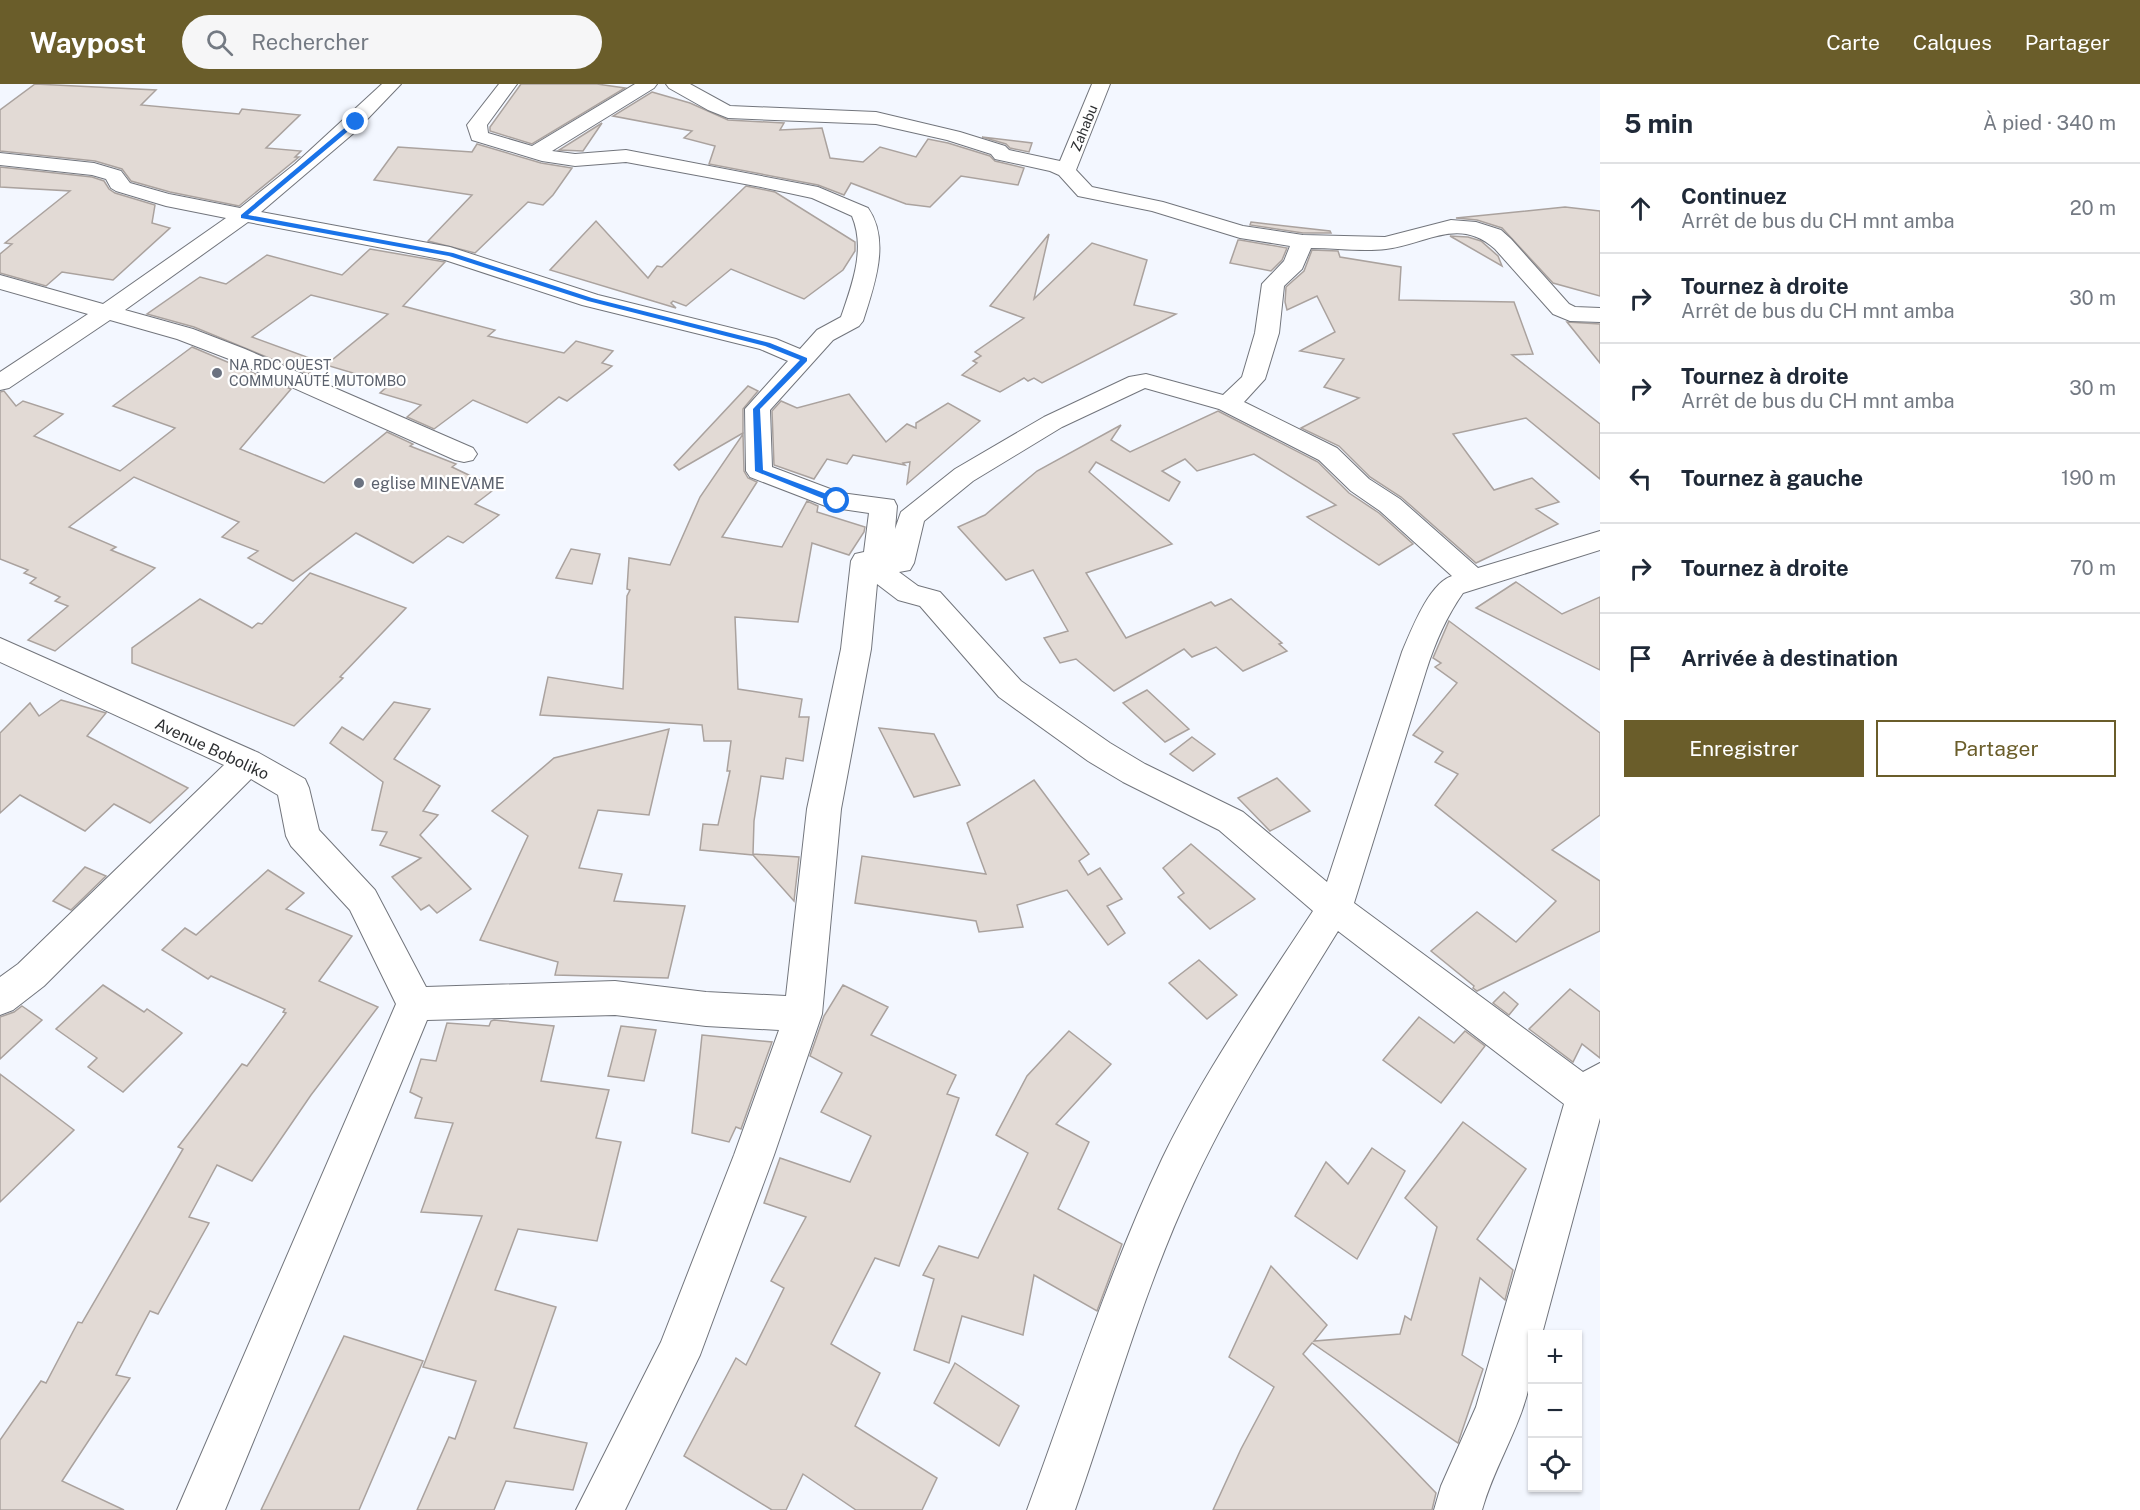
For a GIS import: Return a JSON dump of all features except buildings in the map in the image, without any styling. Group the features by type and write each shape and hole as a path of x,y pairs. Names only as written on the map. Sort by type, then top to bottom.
{"street":[{"path":"0,383 243,216 356,122 392,84"},
{"path":"508,84 477,125 476,132 485,139 575,160 626,156 761,180 818,192 861,212 868,231 866,276 851,321 825,335 757,409 759,471 837,501 884,506 877,558 900,563 909,525 920,509 978,466 1053,422 1138,382 1146,381 1228,405 1328,454 1360,485 1390,505 1472,579"},
{"path":"536,152 648,84"},
{"path":"675,84 728,112 893,121 968,140 998,150 1002,156 1056,166 1066,171 1085,192 1156,206 1195,217 1221,228 1303,241 1384,243 1451,226 1469,226 1493,235 1503,244 1561,309 1570,314 1600,315"},
{"name":"Zahabu","path":"1066,171 1101,84"},
{"path":"0,159 102,171 114,175 118,184 123,187 166,200 450,254 590,300 768,344 804,359"},
{"path":"1228,405 1253,379 1267,333 1273,284 1294,264 1303,241"},
{"path":"0,282 185,334 237,354 464,454"},
{"path":"1051,1510 1160,1210 1244,1050 1334,908 1344,884 1407,684 1428,625 1440,603 1453,586 1600,540"},
{"path":"600,1510 678,1355 754,1155 804,1014 824,809 856,649 865,561 908,594 930,599 1010,689 1099,752 1134,773 1231,821 1334,908 1593,1089 1498,1411 1465,1486 1458,1510"},
{"name":"Avenue Boboliko","path":"7,661 248,762 293,788 303,836 363,900 415,1004"},
{"path":"0,998 31,975 248,762"},
{"path":"201,1510 415,1004 615,998 706,1008 804,1014"}],"place":[{"name":"NA RDC OUEST COMMUNAUTÉ MUTOMBO","path":"217,373"},
{"name":"eglise MINEVAME","path":"359,483"}],"route":[{"path":"356,122 243,216 450,254 590,300 671,322 768,344 804,359 757,409 759,471 837,501"}]}
